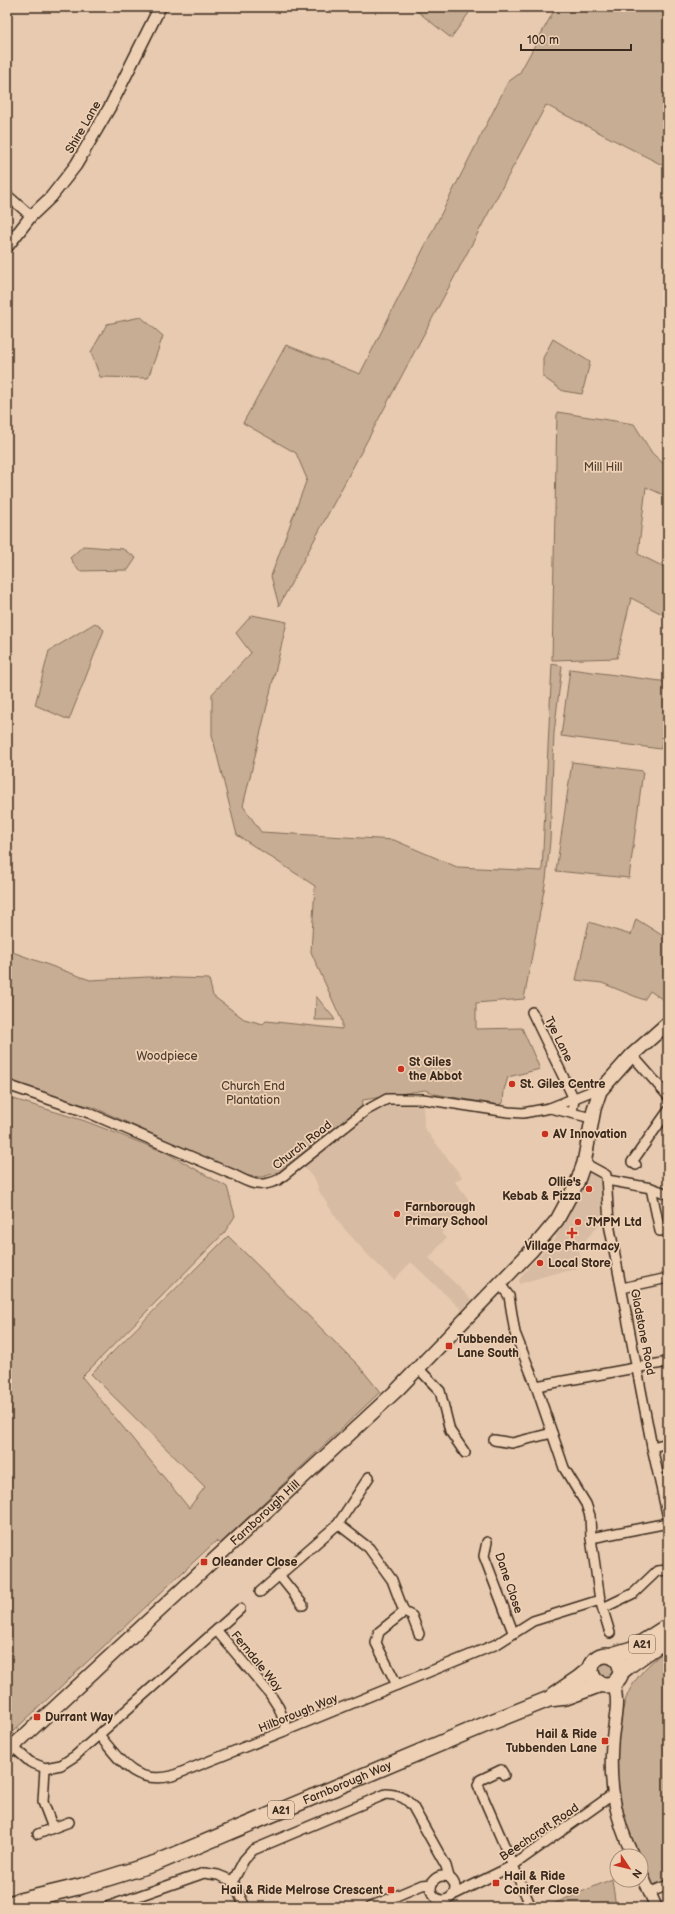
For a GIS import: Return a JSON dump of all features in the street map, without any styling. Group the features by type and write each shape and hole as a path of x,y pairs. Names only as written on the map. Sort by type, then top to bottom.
{"highway":[{"name":"A21","path":"612,1656 632,1649 668,1626"},
{"name":"Farnborough Way","path":"549,1699 566,1697 612,1680 630,1664 668,1638"},
{"path":"598,1656 612,1656 620,1662 612,1680 593,1678 591,1668 598,1656"},
{"name":"Farnborough Way","path":"7,1904 82,1886 156,1862 427,1748 549,1699 591,1668"}],"main road":[{"path":"600,1091 632,1055 668,1023"},
{"name":"Farnborough Hill","path":"10,1749 398,1390 532,1251 555,1223 571,1195 584,1163 592,1118 600,1091"}],"street":[{"name":"Shire Lane","path":"7,247 31,216 51,197 76,165 111,104 160,7"},
{"path":"7,195 31,216"},
{"name":"Tye Lane","path":"532,1012 574,1099"},
{"path":"632,1055 668,1096"},
{"name":"Church Road","path":"7,1085 89,1113 234,1175 250,1184 266,1185 278,1180 365,1111 387,1099 423,1099 523,1113 550,1108 592,1091 600,1091"},
{"path":"572,1113 574,1099"},
{"name":"Church Road","path":"550,1108 592,1118"},
{"path":"636,1164 632,1162 668,1111"},
{"path":"584,1163 604,1172 607,1180 650,1188 668,1194"},
{"name":"Gladstone Road","path":"607,1180 609,1224 638,1368 652,1447 668,1518"},
{"path":"650,1188 660,1231 668,1230"},
{"path":"622,1288 668,1278"},
{"path":"500,1284 510,1296 515,1333 536,1386 564,1468 586,1504 590,1516 591,1538 602,1604 610,1633"},
{"path":"536,1386 668,1362"},
{"path":"418,1368 440,1391 450,1431 465,1453"},
{"path":"494,1440 512,1443 552,1433"},
{"path":"652,1447 668,1443"},
{"path":"260,1592 338,1524 369,1477"},
{"path":"591,1538 668,1523"},
{"path":"338,1524 369,1548 392,1580 404,1612 412,1616 419,1634"},
{"name":"Dane Close","path":"487,1542 484,1556 514,1632"},
{"name":"Hilborough Way","path":"98,1734 130,1770 144,1776 154,1778 178,1774 497,1644 533,1621 602,1604 634,1593 656,1571 668,1570"},
{"path":"279,1576 303,1605"},
{"path":"10,1749 30,1762 45,1768 56,1767 65,1763 217,1631 240,1609"},
{"path":"398,1685 376,1643 379,1632 404,1612"},
{"name":"Ferndale Way","path":"217,1631 270,1694 278,1708 287,1730"},
{"path":"612,1680 617,1695 612,1744 612,1795 619,1821 630,1848"},
{"path":"45,1768 43,1797 53,1828"},
{"path":"504,1775 501,1770 480,1780 478,1785 531,1907"},
{"path":"233,1880 244,1860 254,1850 386,1794 398,1795 408,1800 446,1866 449,1877 454,1882 456,1888 455,1894 440,1904 431,1890 432,1884 436,1879 442,1876 449,1877"},
{"name":"Beechcroft Road","path":"455,1894 512,1866 612,1795"},
{"path":"38,1834 70,1822"},
{"path":"108,1907 204,1873 218,1875 233,1880 245,1907"},
{"path":"370,1907 422,1885 432,1884"},
{"path":"651,1892 668,1885"},
{"path":"649,1888 656,1907"}],"shaded area":[{"name":"Farnborough Primary School","path":"394,1102 423,1103 424,1128 462,1177 455,1182 472,1204 441,1233 446,1238 429,1258 472,1300 462,1310 411,1262 394,1280 368,1255 341,1225 319,1191 316,1181 301,1164 355,1122 383,1105"},
{"path":"590,1173 601,1177 602,1222 586,1239 589,1246 579,1248 581,1264 577,1265 577,1269 548,1275 519,1284 519,1280 529,1267 557,1237 554,1235"}],"green space":[{"path":"412,7 466,7 471,10 451,38"},
{"path":"556,7 668,7 668,168 546,105 279,606 271,576 307,479 296,453 243,423 286,345 360,374 508,82 519,74"},
{"path":"141,317 163,336 148,378 100,377 91,352 107,324"},
{"path":"553,339 590,362 582,394 563,391 543,377 543,358"},
{"name":"Mill Hill","path":"557,412 634,424 652,453 668,468 668,497 646,487 638,554 668,569 668,617 631,598 617,658 552,660"},
{"path":"83,546 123,549 136,558 128,570 79,571 70,558"},
{"path":"252,615 287,622 243,806 261,832 394,840 457,867 542,871 552,664 562,666 554,733 550,841 546,879 524,999 476,1003 476,1029 522,1028 540,1069 508,1077 504,1090 503,1103 498,1105 435,1094 425,1090 363,1100 360,1111 279,1172 262,1177 248,1176 234,1171 93,1107 7,1087 7,950 90,980 148,977 209,979 213,996 244,1019 263,1024 266,1021 342,1029 342,1021 311,952 315,886 237,835 212,735 212,694 251,653 236,633"},
{"path":"95,623 104,630 69,720 35,705 49,651"},
{"path":"570,669 668,682 668,695 661,749 561,736"},
{"path":"572,762 643,771 629,878 556,871"},
{"path":"636,919 668,939 668,1003 650,991 644,1000 602,983 576,980 589,922 631,935"},
{"path":"316,996 333,1017 335,1020 315,1020"},
{"path":"7,1097 85,1121 167,1153 227,1187 235,1216 224,1233 82,1377 189,1508 205,1487 91,1374 228,1236 359,1366 380,1392 220,1544 216,1541 7,1737"},
{"path":"668,1649 668,1882 654,1887 649,1875 649,1848 635,1848 621,1821 618,1808 616,1772 619,1732 626,1698 639,1675"},
{"path":"602,1660 610,1660 616,1666 616,1674 610,1680 602,1680 596,1674 596,1666"},
{"path":"609,1880 609,1888 613,1888 616,1907 555,1907 553,1904"}],"place":[{"name":"St Giles the Abbot","path":"401,1069"},
{"name":"St. Giles Centre","path":"512,1084"},
{"name":"AV Innovation","path":"545,1134"},
{"name":"Ollie's Kebab & Pizza","path":"589,1189"},
{"name":"Farnborough Primary School","path":"397,1214"},
{"name":"JMPM Ltd","path":"578,1222"},
{"name":"Village Pharmacy","path":"572,1233"},
{"name":"Local Store","path":"540,1263"},
{"name":"Tubbenden Lane South","path":"449,1346"},
{"name":"Oleander Close","path":"204,1562"},
{"name":"Durrant Way","path":"37,1717"},
{"name":"Hail & Ride Tubbenden Lane","path":"605,1741"},
{"name":"Hail & Ride Conifer Close","path":"496,1883"},
{"name":"Hail & Ride Melrose Crescent","path":"391,1890"}],"park label":[{"name":"Woodpiece","path":"167,1056"},
{"name":"Church End Plantation","path":"253,1093"}]}
